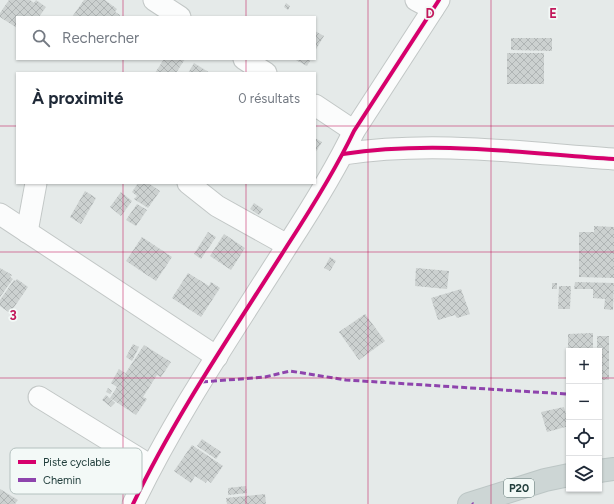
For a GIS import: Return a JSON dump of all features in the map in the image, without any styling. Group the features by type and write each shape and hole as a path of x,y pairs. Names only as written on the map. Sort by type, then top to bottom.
{"main road":[{"path":"602,470 614,470"},
{"name":"P20","path":"469,504 545,480 566,476"}],"street":[{"path":"154,0 178,16"},
{"path":"142,485 151,466 217,357 343,154 354,131 429,3"},
{"path":"246,60 264,72"},
{"path":"316,106 354,131"},
{"path":"343,154 402,148 447,147 614,159"},
{"path":"27,232 36,184"},
{"path":"189,184 217,206 287,245"},
{"path":"0,214 217,357"},
{"path":"39,397 122,448"},
{"path":"142,460 151,466"},
{"path":"133,504 138,494"}],"building":[{"path":"9,0 30,0 34,3 36,0 46,7 40,16 16,16 16,27 0,17 0,13"},
{"path":"84,0 105,0 117,9 115,12 120,15 120,16 73,16"},
{"path":"286,3 290,6 288,10 284,7"},
{"path":"316,32 324,36 316,49"},
{"path":"511,38 552,38 552,51 511,50"},
{"path":"507,53 544,53 544,84 507,84"},
{"path":"163,60 184,60 177,72 156,72"},
{"path":"296,60 310,60 307,66"},
{"path":"194,63 208,72 189,72"},
{"path":"316,139 322,142 316,151"},
{"path":"137,184 150,184 160,191 148,208 134,199 137,196 132,192"},
{"path":"85,191 96,198 81,224 70,217"},
{"path":"121,192 132,201 121,216 110,207"},
{"path":"254,203 263,209 259,215 250,209"},
{"path":"137,204 147,210 136,226 126,220"},
{"path":"594,226 614,227 614,278 579,277 579,232 594,232"},
{"path":"208,232 216,237 201,259 194,254"},
{"path":"224,234 245,248 231,270 210,256"},
{"path":"142,237 172,257 156,281 126,261"},
{"path":"330,257 336,261 330,271 324,268"},
{"path":"0,268 12,275 10,277 13,279 0,297"},
{"path":"416,268 449,271 447,289 415,286"},
{"path":"188,273 209,286 211,282 220,288 201,317 172,298"},
{"path":"17,279 28,287 10,313 0,306 0,300 14,280 16,281"},
{"path":"575,282 614,283 613,310 604,309 605,299 593,298 593,289 574,289"},
{"path":"552,283 557,283 557,289 552,289"},
{"path":"559,286 571,286 570,309 558,309"},
{"path":"461,289 470,314 457,318 455,315 438,320 431,298"},
{"path":"365,314 385,341 359,360 339,332"},
{"path":"593,333 593,348 568,348 568,334"},
{"path":"597,336 609,336 609,380 602,380 602,348 597,348"},
{"path":"133,344 139,347 132,361 126,357"},
{"path":"144,345 171,362 161,377 157,375 143,397 147,399 136,415 110,398 117,387 111,383 119,369 125,373 121,380"},
{"path":"108,388 112,391 110,394 106,392"},
{"path":"106,395 115,403 111,407 102,400"},
{"path":"564,407 566,415 566,427 547,432 541,412"},
{"path":"202,439 221,452 216,459 197,446"},
{"path":"192,445 223,466 211,483 207,480 206,483 195,476 191,483 174,471"},
{"path":"246,486 247,493 228,495 228,488"},
{"path":"0,489 18,500 15,504 0,504"},
{"path":"265,494 266,504 227,504 226,498"}],"marked path":[{"path":"202,382 265,377 290,371 346,380 566,394"}],"cycle path":[{"path":"142,487 187,405 226,341 314,204 339,161 354,131 439,0"},
{"path":"343,154 377,150 445,148 512,151 614,159"},
{"path":"133,504 138,494"}]}
